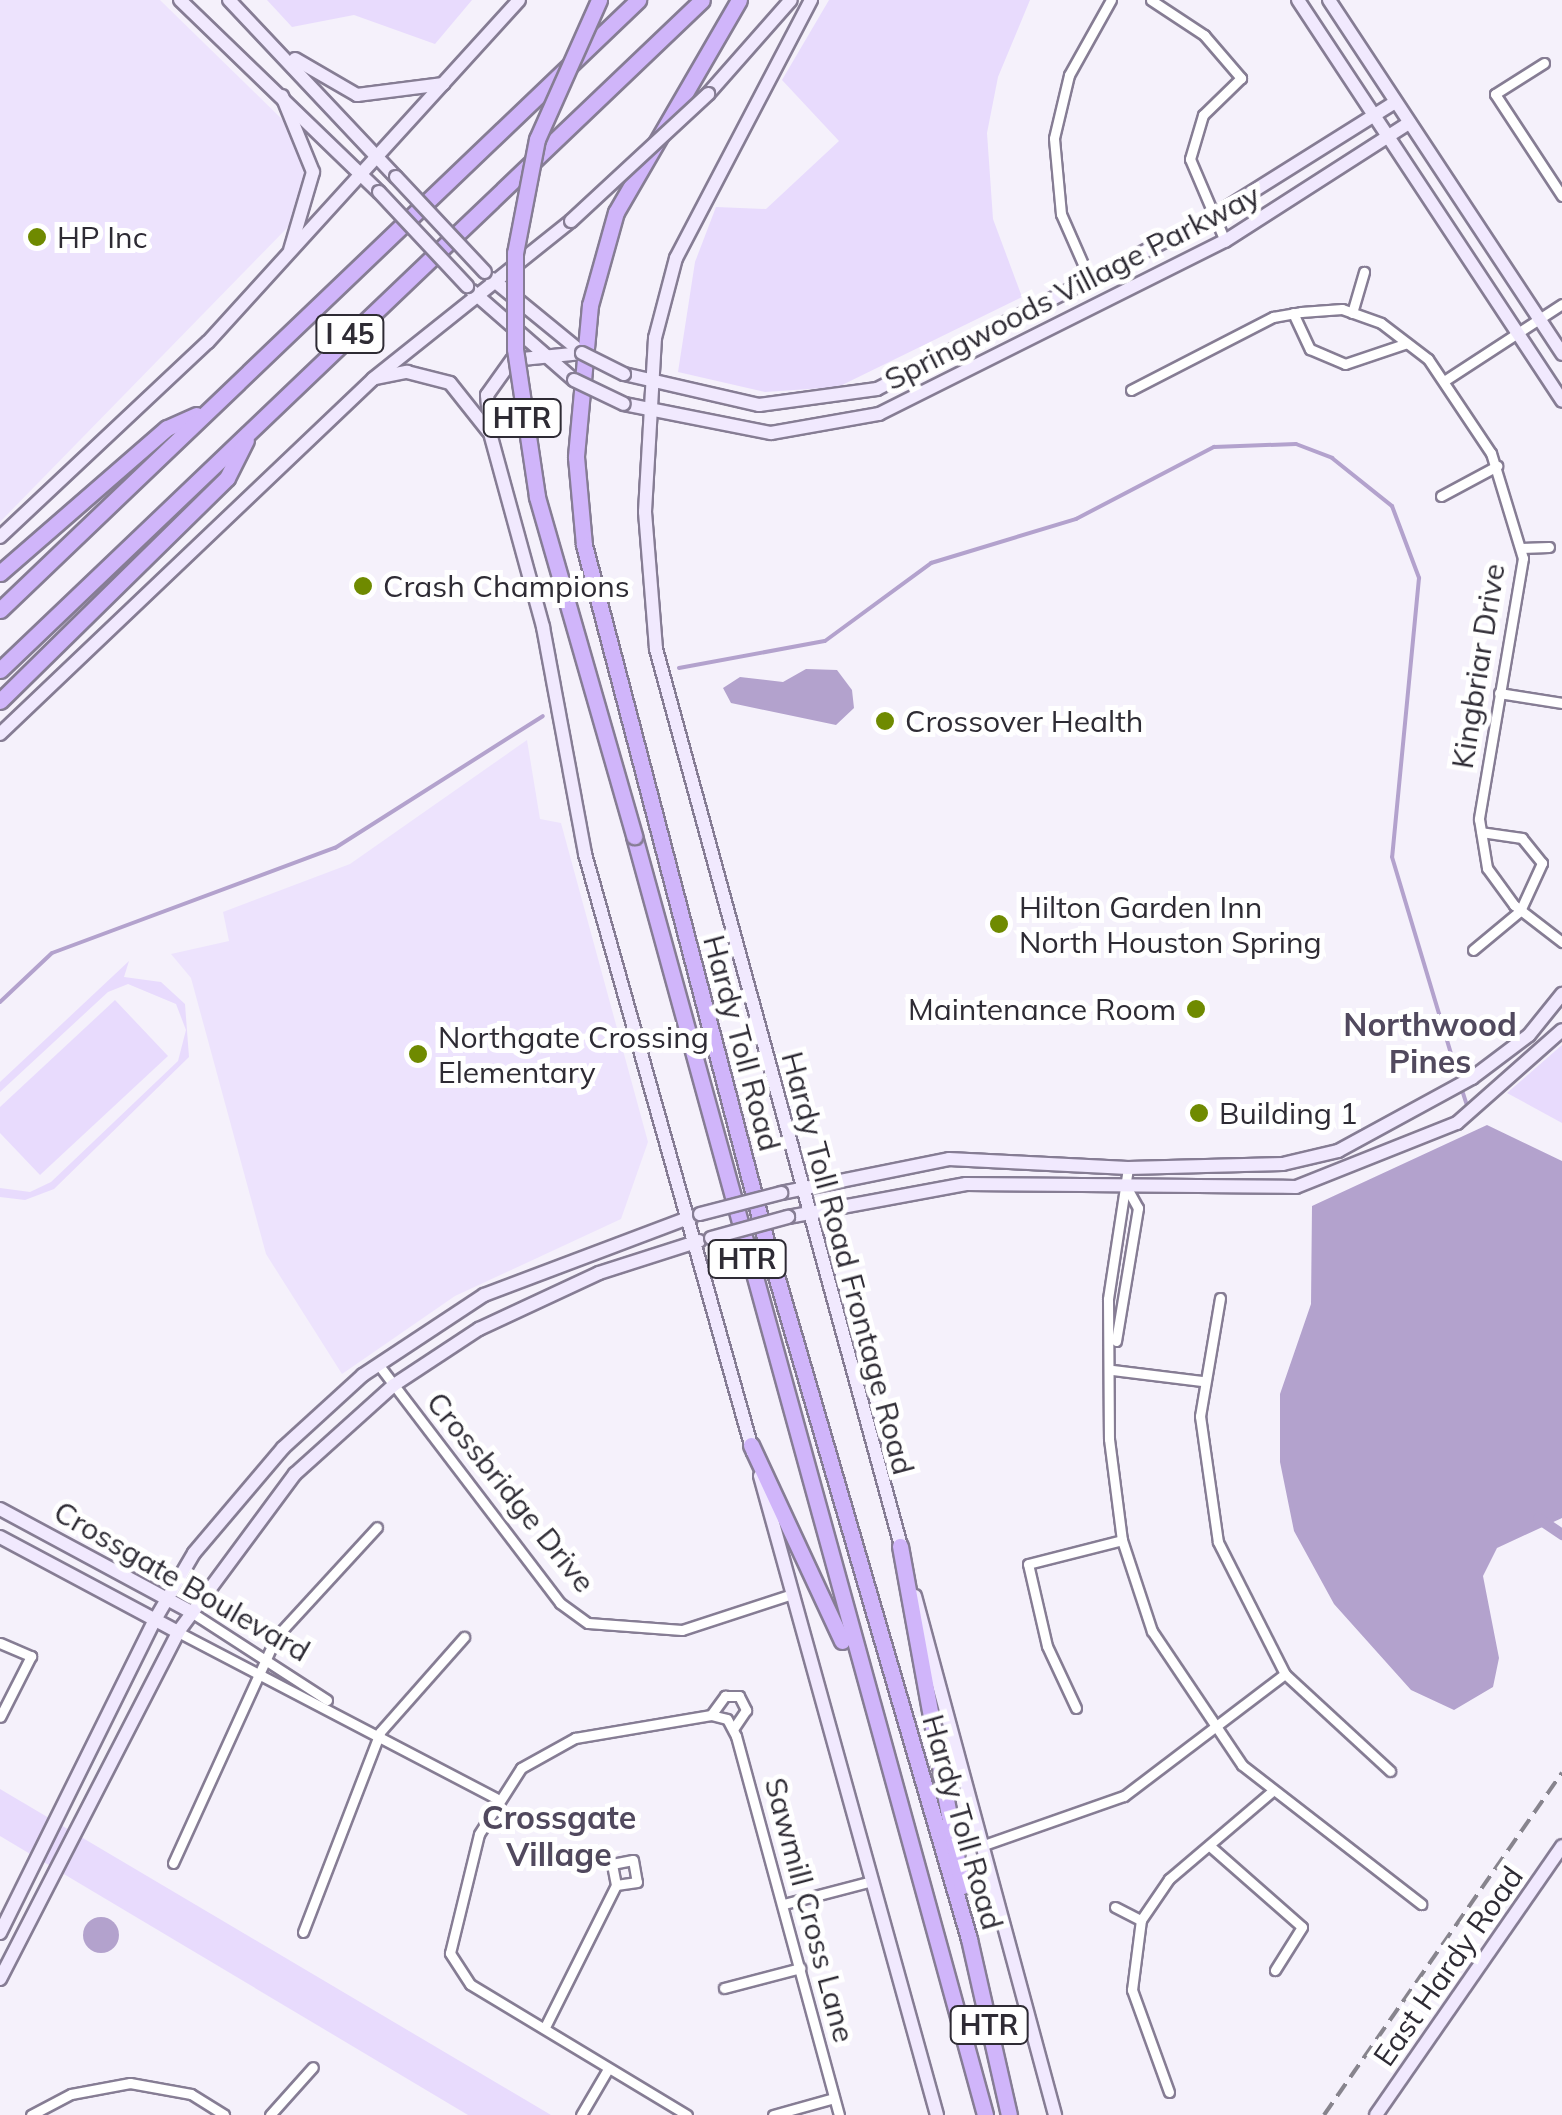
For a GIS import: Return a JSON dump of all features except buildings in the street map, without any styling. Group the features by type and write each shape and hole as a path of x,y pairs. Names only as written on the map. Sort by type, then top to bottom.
{"highway":[{"name":"Hardy Toll Road","path":"599,0 537,139 516,252 515,349 536,497 634,836 861,1682 985,2115"},
{"name":"I 45","path":"0,610 638,0"},
{"name":"I 45","path":"0,670 702,0"},
{"name":"Hardy Toll Road","path":"739,0 616,212 590,305 576,457 584,545 766,1240 969,1940 1008,2112"},
{"path":"0,573 167,428 209,410"},
{"path":"0,701 227,478 250,430"},
{"path":"752,1445 861,1682"},
{"path":"900,1546 969,1940"}],"main road":[{"name":"Springwoods Village Parkway","path":"180,0 273,81 503,325 541,353 647,415 771,433 850,422 1011,351 1225,242 1409,124"},
{"name":"Springwoods Village Parkway","path":"229,0 490,277 550,331 582,353 652,387 759,406 846,397 1000,330 1212,217 1394,102"},
{"path":"0,537 286,260 519,0"},
{"path":"0,734 373,378 472,291 571,221 708,94 791,0"},
{"name":"Hardy Toll Road Frontage Road","path":"811,0 676,258 647,415 656,649 1056,2115"},
{"path":"1298,0 1562,402"},
{"path":"1329,0 1562,354"},
{"path":"256,27 324,83 357,94 446,83"},
{"path":"273,81 308,141 314,172 286,260"},
{"path":"503,325 503,368 487,396 490,433 543,627 584,854 694,1216 694,1243 937,2115"},
{"path":"1000,330 1011,351"},
{"path":"503,368 541,353 582,353"},
{"path":"373,378 407,372 450,383 490,433"},
{"path":"846,397 850,422"},
{"path":"0,1933 168,1598 246,1488 378,1364 534,1272 694,1216 892,1164 967,1158 1128,1168 1316,1156 1448,1094 1529,1035 1562,994"},
{"path":"0,1980 91,1794 191,1612 266,1505 394,1385 543,1298 694,1243 808,1212 966,1184 1296,1187 1458,1123 1481,1108 1562,1030"},
{"path":"966,1184 967,1158"},
{"path":"534,1272 543,1298"},
{"path":"246,1488 266,1505"},
{"name":"Crossgate Boulevard","path":"0,1510 32,1522 191,1612"},
{"path":"24,1545 32,1522"},
{"name":"Crossgate Boulevard","path":"0,1537 24,1545 178,1632"},
{"path":"72,1785 91,1794"},
{"name":"East Hardy Road","path":"1376,2115 1562,1846"}],"street":[{"path":"1090,280 1061,214 1054,138 1068,75 1110,0"},
{"path":"1150,0 1204,35 1241,78 1193,137 1194,183 1225,242"},
{"path":"1544,63 1496,94 1562,196"},
{"path":"1352,313 1364,272"},
{"path":"1444,381 1562,304"},
{"path":"1292,313 1310,349 1345,364 1407,343"},
{"name":"Kingbriar Drive","path":"1131,390 1292,313 1352,313 1407,343 1444,381 1497,466 1521,548 1481,832 1487,868 1520,911 1562,942"},
{"path":"1441,496 1497,466"},
{"path":"1521,548 1549,547"},
{"path":"1500,693 1562,704"},
{"path":"1473,950 1520,911 1540,879 1534,846 1481,832"},
{"path":"1115,1344 1108,1299 1128,1168"},
{"path":"1127,1188 1138,1208 1115,1344 1108,1439 1122,1540 1152,1631 1212,1730 1270,1793 1421,1904"},
{"path":"1220,1298 1202,1380 1201,1450 1218,1542 1285,1674 1390,1771"},
{"name":"Crossbridge Drive","path":"378,1364 560,1603 588,1623 682,1630 792,1594"},
{"path":"1113,1370 1202,1380"},
{"path":"172,1863 266,1656 377,1527"},
{"path":"1076,1708 1048,1646 1028,1564 1122,1540"},
{"name":"Crossgate Boulevard","path":"191,1612 266,1656 333,1705 495,1798"},
{"name":"Crossgate Boulevard","path":"178,1632 256,1673 333,1705"},
{"path":"303,1932 380,1732 464,1638"},
{"path":"0,1644 30,1656 0,1718"},
{"path":"981,1846 1091,1813 1212,1730 1285,1674"},
{"path":"687,2115 461,1976 450,1953 495,1798 548,1747 711,1715 725,1696 738,1696 746,1710 733,1730"},
{"name":"Sawmill Cross Lane","path":"711,1715 728,1719 733,1730 839,2115"},
{"path":"1169,2092 1132,1990 1141,1920 1169,1879 1270,1793"},
{"path":"1211,1847 1302,1927 1275,1970"},
{"path":"784,1904 872,1881"},
{"path":"546,2027 616,1886"},
{"path":"1115,1907 1141,1920"},
{"path":"724,1988 800,1968"},
{"path":"270,2115 312,2067"},
{"path":"581,2115 608,2069"},
{"path":"31,2115 116,2084 190,2094 224,2115"},
{"path":"773,2115 834,2098"}],"shaded area":[{"path":"0,0 160,0 292,129 313,172 288,227 0,522"},
{"path":"267,0 472,0 435,44 354,15 292,27"},
{"path":"829,0 1030,0 998,77 987,133 993,219 1022,297 838,387 765,392 678,372 695,262 716,207 766,209 839,141 782,80"},
{"path":"806,669 837,670 852,690 854,708 836,725 731,703 723,688 740,677 783,682"},
{"name":"Northgate Crossing Elementary","path":"527,740 540,819 561,823 648,1142 621,1219 455,1296 342,1374 266,1254 191,978 171,954 229,941 223,912 350,864"},
{"path":"129,961 124,977 161,982 185,1004 189,1057 54,1189 25,1200 0,1197 0,1188 30,1192 51,1182 178,1061 186,1030 176,1004 128,984 108,992 0,1092 0,1082"},
{"path":"115,1000 168,1056 40,1175 0,1133 0,1107"},
{"path":"1562,1045 1562,1123 1507,1093"},
{"path":"1487,1125 1562,1161 1562,1518 1497,1548 1483,1576 1499,1658 1493,1687 1454,1710 1411,1690 1334,1604 1294,1531 1280,1462 1280,1394 1311,1304 1312,1206"},
{"path":"0,1789 551,2115 468,2115 0,1836"},
{"path":"101,1917 114,1922 119,1935 114,1948 101,1953 88,1948 83,1935 88,1922"}],"waterway":[{"path":"679,668 825,641 931,563 1076,519 1214,447 1296,444 1332,458 1392,506 1419,578 1392,857 1459,1081"},
{"path":"0,1002 52,953 335,848 543,716"},
{"path":"1462,1090 1468,1109"},
{"path":"1538,1518 1562,1534"}],"railway":[{"path":"1324,2115 1562,1773"}],"place":[{"name":"HP Inc","path":"37,237"},
{"name":"Crash Champions","path":"363,586"},
{"name":"Crossover Health","path":"885,721"},
{"name":"Hilton Garden Inn North Houston Spring","path":"999,924"},
{"name":"Maintenance Room","path":"1196,1009"},
{"name":"Northgate Crossing Elementary","path":"418,1054"},
{"name":"Building 1","path":"1199,1113"}],"district":[{"name":"Northwood Pines","path":"1430,1044"},
{"name":"Crossgate Village","path":"559,1836"}]}
